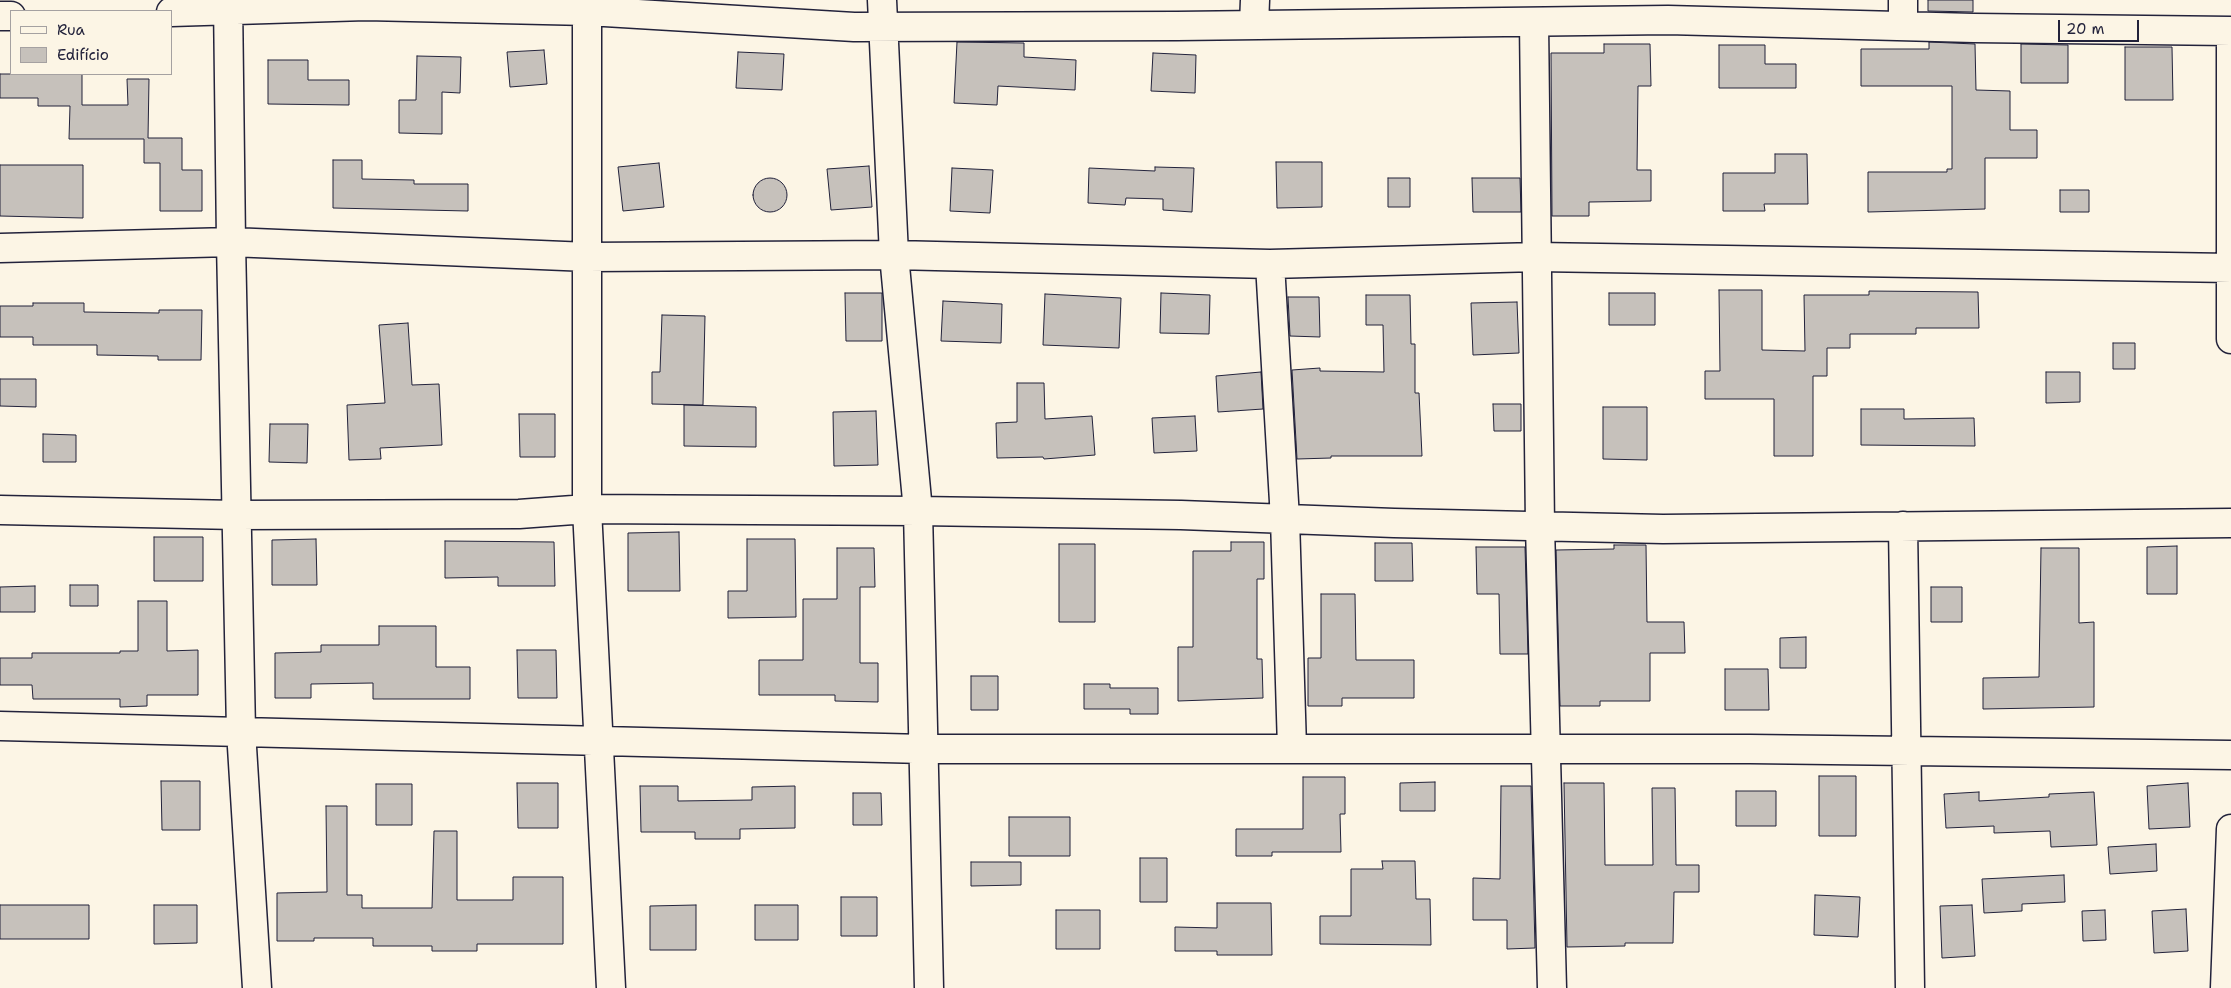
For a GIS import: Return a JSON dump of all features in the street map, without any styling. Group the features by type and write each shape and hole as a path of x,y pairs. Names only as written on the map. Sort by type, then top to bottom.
{"street":[{"path":"882,0 894,255 918,511 929,988"},
{"path":"228,5 241,731 258,988"},
{"path":"172,12 228,5 588,6 845,26 882,27 1255,13 1534,22 1603,10 1668,20 1903,13 2231,31 2231,340"},
{"path":"588,6 587,509 611,988"},
{"path":"1534,22 1540,526 1552,988"},
{"path":"0,248 231,242 588,257 894,255 1270,264 1536,257 2231,268"},
{"path":"1270,264 1285,519 1292,748"},
{"path":"0,510 236,515 519,514 587,509 918,511 1181,515 1663,529 2231,523"},
{"path":"1902,526 1910,988"},
{"path":"0,726 924,749 1546,748 2231,755"},
{"path":"2225,988 2231,828"}],"building":[{"path":"1928,0 1973,0 1973,12 1928,11"},
{"path":"957,42 1024,43 1024,57 1076,60 1075,90 998,86 997,105 954,103"},
{"path":"1929,42 1975,44 1976,90 2010,91 2010,130 2037,130 2037,158 1985,158 1985,209 1868,212 1868,172 1947,172 1947,169 1952,169 1952,86 1861,86 1861,49 1929,49"},
{"path":"1604,44 1650,44 1651,86 1638,86 1637,170 1651,170 1651,201 1589,202 1589,216 1552,216 1551,53 1604,53"},
{"path":"2021,44 2068,45 2068,83 2021,83"},
{"path":"1719,45 1765,45 1765,64 1796,64 1796,88 1719,88"},
{"path":"2125,47 2172,47 2173,100 2125,100"},
{"path":"544,50 547,84 510,87 507,52"},
{"path":"738,52 784,54 782,90 736,88"},
{"path":"1153,53 1196,55 1195,93 1151,91"},
{"path":"417,56 461,57 460,93 442,92 442,134 399,133 399,100 416,100"},
{"path":"268,60 308,60 308,80 349,80 349,105 268,104"},
{"path":"0,74 82,75 82,105 128,105 127,79 149,79 148,138 182,138 182,170 202,170 202,211 160,211 160,163 144,163 144,139 69,139 70,106 38,106 38,98 0,98"},
{"path":"1775,154 1807,154 1808,204 1764,204 1765,211 1723,211 1723,173 1775,173"},
{"path":"333,160 362,160 362,179 414,180 414,184 468,184 468,211 333,208"},
{"path":"1276,162 1322,162 1322,207 1277,208"},
{"path":"659,163 664,207 623,211 618,167"},
{"path":"0,165 83,165 83,218 0,216"},
{"path":"869,166 872,207 831,210 827,169"},
{"path":"1155,167 1194,168 1192,212 1163,210 1163,199 1126,198 1125,205 1088,203 1089,168 1155,171"},
{"path":"952,168 993,170 990,213 950,211"},
{"path":"770,178 777,179 782,183 786,188 786,202 782,207 777,211 770,212 763,211 758,207 754,202 753,195 754,188 758,183 763,179"},
{"path":"1388,178 1410,178 1410,207 1388,207"},
{"path":"1472,178 1520,178 1521,212 1473,212"},
{"path":"2060,190 2089,190 2089,212 2060,212"},
{"path":"1719,290 1762,290 1762,350 1805,351 1804,295 1869,295 1869,291 1978,292 1979,328 1916,328 1916,334 1850,334 1850,348 1827,348 1827,376 1813,376 1813,456 1774,456 1774,399 1705,399 1705,371 1720,371"},
{"path":"845,293 882,293 882,341 846,341"},
{"path":"1161,293 1210,295 1209,334 1160,333"},
{"path":"1609,293 1655,293 1655,325 1609,325"},
{"path":"1045,294 1121,298 1119,348 1043,345"},
{"path":"1366,295 1410,295 1411,344 1415,344 1415,393 1419,393 1422,456 1331,456 1331,458 1297,459 1292,370 1320,368 1320,371 1384,372 1383,325 1366,325"},
{"path":"1288,297 1319,297 1320,337 1290,336"},
{"path":"943,301 1002,304 1001,343 941,341"},
{"path":"1517,302 1519,353 1473,355 1471,303"},
{"path":"33,303 84,303 84,312 159,313 159,310 202,310 201,360 158,360 158,356 97,355 97,345 33,345 33,337 0,337 0,306 33,306"},
{"path":"662,315 705,316 703,405 652,404 652,372 660,372"},
{"path":"408,323 412,385 439,384 442,445 380,448 381,459 349,460 347,405 385,403 379,325"},
{"path":"2113,343 2135,343 2135,369 2113,369"},
{"path":"1261,372 1263,409 1218,412 1216,376"},
{"path":"2046,372 2080,372 2080,402 2046,403"},
{"path":"0,379 36,379 36,407 0,406"},
{"path":"1017,383 1044,383 1045,419 1092,416 1095,455 1044,459 1043,457 997,458 996,423 1017,422"},
{"path":"1493,404 1521,404 1521,431 1494,431"},
{"path":"684,405 756,407 756,447 684,446"},
{"path":"1603,407 1647,407 1647,460 1603,459"},
{"path":"1861,409 1904,409 1904,419 1974,418 1975,446 1861,445"},
{"path":"876,411 878,465 834,466 833,412"},
{"path":"519,414 555,414 555,457 520,457"},
{"path":"1195,416 1197,451 1154,453 1152,418"},
{"path":"270,424 308,424 307,463 269,462"},
{"path":"43,434 76,435 76,462 43,462"},
{"path":"679,532 680,591 628,591 628,533"},
{"path":"154,537 203,537 203,581 154,581"},
{"path":"316,539 317,585 272,585 272,540"},
{"path":"747,539 795,539 796,617 728,618 728,591 747,591"},
{"path":"445,541 554,542 555,586 498,586 498,577 445,578"},
{"path":"1231,542 1264,542 1264,579 1257,579 1257,659 1262,659 1263,698 1178,701 1178,647 1193,647 1193,551 1231,551"},
{"path":"1375,543 1412,543 1413,581 1375,581"},
{"path":"1059,544 1095,544 1095,622 1059,622"},
{"path":"1614,545 1646,545 1647,622 1684,622 1685,653 1650,653 1650,701 1600,701 1600,706 1560,706 1556,550 1614,549"},
{"path":"2177,546 2177,594 2147,594 2147,547"},
{"path":"1476,547 1525,547 1528,654 1500,654 1499,594 1477,594"},
{"path":"837,548 874,548 875,587 860,587 860,663 878,663 878,702 835,701 835,695 759,695 759,660 803,660 803,599 837,599"},
{"path":"2041,548 2079,548 2079,623 2094,622 2094,707 1983,709 1983,678 2039,677"},
{"path":"70,585 98,585 98,606 70,606"},
{"path":"35,586 35,612 0,612 0,587"},
{"path":"1931,587 1962,587 1962,622 1931,622"},
{"path":"1321,594 1355,594 1356,660 1414,660 1414,698 1342,698 1342,706 1308,706 1308,658 1321,658"},
{"path":"138,601 167,601 167,651 198,650 198,695 147,695 147,706 120,707 120,699 33,699 32,685 0,685 0,658 32,658 32,653 120,653 120,651 138,651"},
{"path":"379,626 436,626 436,667 470,667 470,699 373,699 373,683 311,684 311,698 275,698 275,653 321,652 321,645 379,645"},
{"path":"1806,637 1806,668 1780,668 1780,638"},
{"path":"517,650 556,650 557,698 518,698"},
{"path":"1725,669 1768,669 1769,710 1725,710"},
{"path":"971,676 998,676 998,710 971,710"},
{"path":"1084,684 1110,684 1110,688 1158,688 1158,714 1130,714 1130,709 1084,709"},
{"path":"1819,776 1856,776 1856,836 1819,836"},
{"path":"1303,777 1345,777 1345,814 1340,814 1341,852 1272,852 1272,856 1236,856 1236,829 1303,829"},
{"path":"161,781 200,781 200,830 162,830"},
{"path":"1435,782 1435,811 1400,811 1400,783"},
{"path":"517,783 558,783 558,828 518,828"},
{"path":"1564,783 1604,783 1605,865 1653,865 1652,788 1675,788 1676,865 1699,865 1699,892 1674,892 1673,943 1625,943 1625,946 1567,947"},
{"path":"2188,783 2190,827 2149,829 2147,786"},
{"path":"376,784 412,784 412,825 376,825"},
{"path":"640,786 678,786 678,801 752,800 752,787 795,786 795,828 740,829 740,839 695,839 695,832 641,832"},
{"path":"1501,786 1531,786 1535,948 1507,949 1507,920 1473,920 1473,878 1500,879"},
{"path":"1736,791 1776,791 1776,826 1736,826"},
{"path":"1979,792 1979,801 2049,797 2049,794 2094,792 2097,845 2051,847 2050,831 1994,833 1994,826 1946,828 1944,794"},
{"path":"853,793 881,793 882,825 853,825"},
{"path":"326,806 347,806 347,895 362,895 362,908 432,908 434,831 457,831 457,900 513,900 513,877 563,877 563,944 477,944 477,951 432,951 432,946 373,946 373,938 314,938 314,941 277,941 277,893 327,892"},
{"path":"1009,817 1070,817 1070,856 1009,856"},
{"path":"2156,844 2157,871 2110,874 2108,847"},
{"path":"1140,858 1167,858 1167,902 1140,902"},
{"path":"1382,861 1415,861 1416,899 1430,899 1431,945 1320,944 1320,916 1351,916 1351,869 1383,869"},
{"path":"971,862 1021,862 1021,885 971,886"},
{"path":"2064,875 2065,902 2022,904 2022,911 1984,913 1982,879"},
{"path":"1815,895 1860,897 1858,937 1814,935"},
{"path":"841,897 877,897 877,936 841,936"},
{"path":"1217,903 1271,903 1272,955 1217,955 1217,951 1175,951 1175,927 1217,928"},
{"path":"0,905 89,905 89,939 0,939"},
{"path":"154,905 197,905 197,943 154,944"},
{"path":"696,905 696,950 650,950 650,906"},
{"path":"755,905 798,905 798,940 755,940"},
{"path":"1972,905 1975,956 1942,958 1940,906"},
{"path":"2186,909 2188,951 2154,953 2152,911"},
{"path":"1056,910 1100,910 1100,949 1056,949"},
{"path":"2105,910 2106,940 2083,941 2082,911"}]}
